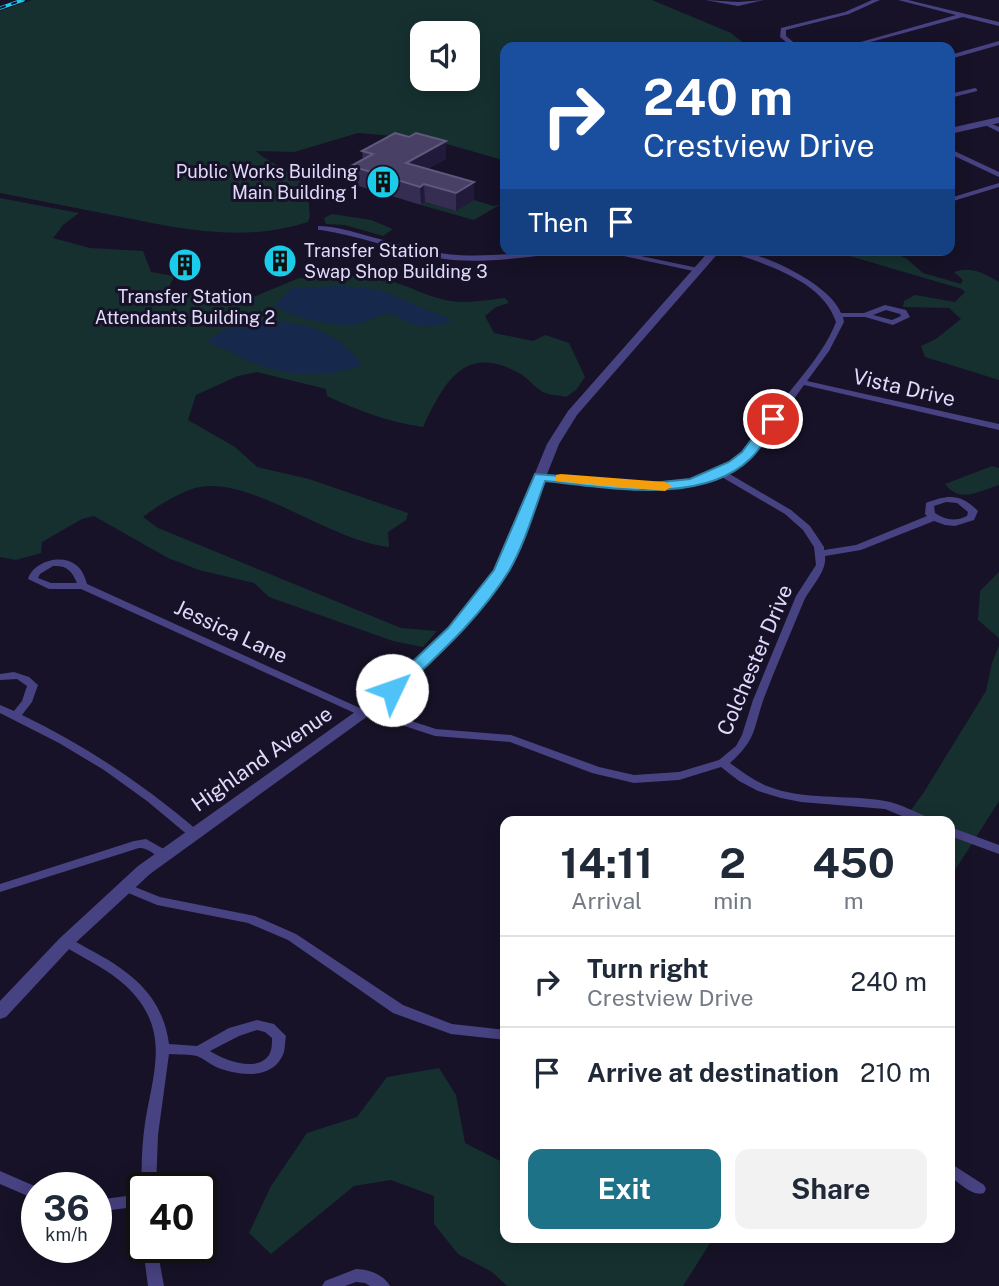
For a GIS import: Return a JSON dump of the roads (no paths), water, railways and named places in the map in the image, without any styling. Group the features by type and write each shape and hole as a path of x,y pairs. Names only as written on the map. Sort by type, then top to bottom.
{"street":[{"path":"708,0 738,4 761,0"},
{"path":"790,42 783,37 782,31 847,13 877,0"},
{"path":"901,0 999,24"},
{"path":"864,42 963,15"},
{"path":"955,56 999,43"},
{"path":"955,95 975,90"},
{"path":"955,130 999,120"},
{"path":"985,123 999,130"},
{"path":"955,153 999,175"},
{"path":"955,198 999,185"},
{"path":"321,228 354,232 428,254 462,258 500,255"},
{"path":"629,256 698,270"},
{"name":"Highland Avenue","path":"0,1012 66,942 125,887 193,833 365,712 434,651 482,598 512,551 554,443 572,413 711,256"},
{"path":"540,477 661,487 693,483 720,473 747,454 839,326 840,315 824,295 808,282 746,256"},
{"path":"840,315 865,315"},
{"name":"Vista Drive","path":"801,382 999,427"},
{"path":"720,473 807,528 820,554 858,548 934,517"},
{"name":"Colchester Drive","path":"417,725 444,733 511,739 596,770 634,779 679,776 723,762 740,748 748,735 758,700 801,596 821,565 820,554"},
{"name":"Jessica Lane","path":"83,586 365,712 417,725"},
{"path":"0,677 15,675 26,678 33,685 27,702 15,716"},
{"path":"0,708 67,740 154,799 193,833"},
{"path":"723,762 747,781 776,793 827,802 888,806 913,816"},
{"path":"955,833 999,850"},
{"path":"0,888 138,844 146,843 165,855"},
{"path":"125,887 157,901 251,919 292,937 398,1009 451,1029 500,1034"},
{"path":"66,942 121,975 138,990 151,1009 165,1049 152,1120 150,1172"},
{"path":"165,1049 200,1051 234,1032 257,1025 269,1028 279,1036 280,1050 272,1062 258,1068 233,1068 200,1051"},
{"path":"955,1172 979,1189"},
{"path":"0,1177 21,1187"},
{"path":"152,1263 156,1286"},
{"path":"330,1286 357,1274 372,1278 382,1286"}],"water":[{"path":"341,286 380,290 452,320 440,325 423,326 385,314 358,324 346,325 300,317 275,305 292,288"},
{"path":"264,320 306,326 331,336 353,353 362,365 334,373 291,373 249,361 208,343 226,330"}],"railway":[{"path":"0,8 23,0"}],"place":[{"name":"Public Works Building Main Building 1","path":"383,182"},
{"name":"Transfer Station Swap Shop Building 3","path":"280,261"},
{"name":"Transfer Station Attendants Building 2","path":"185,265"}]}
